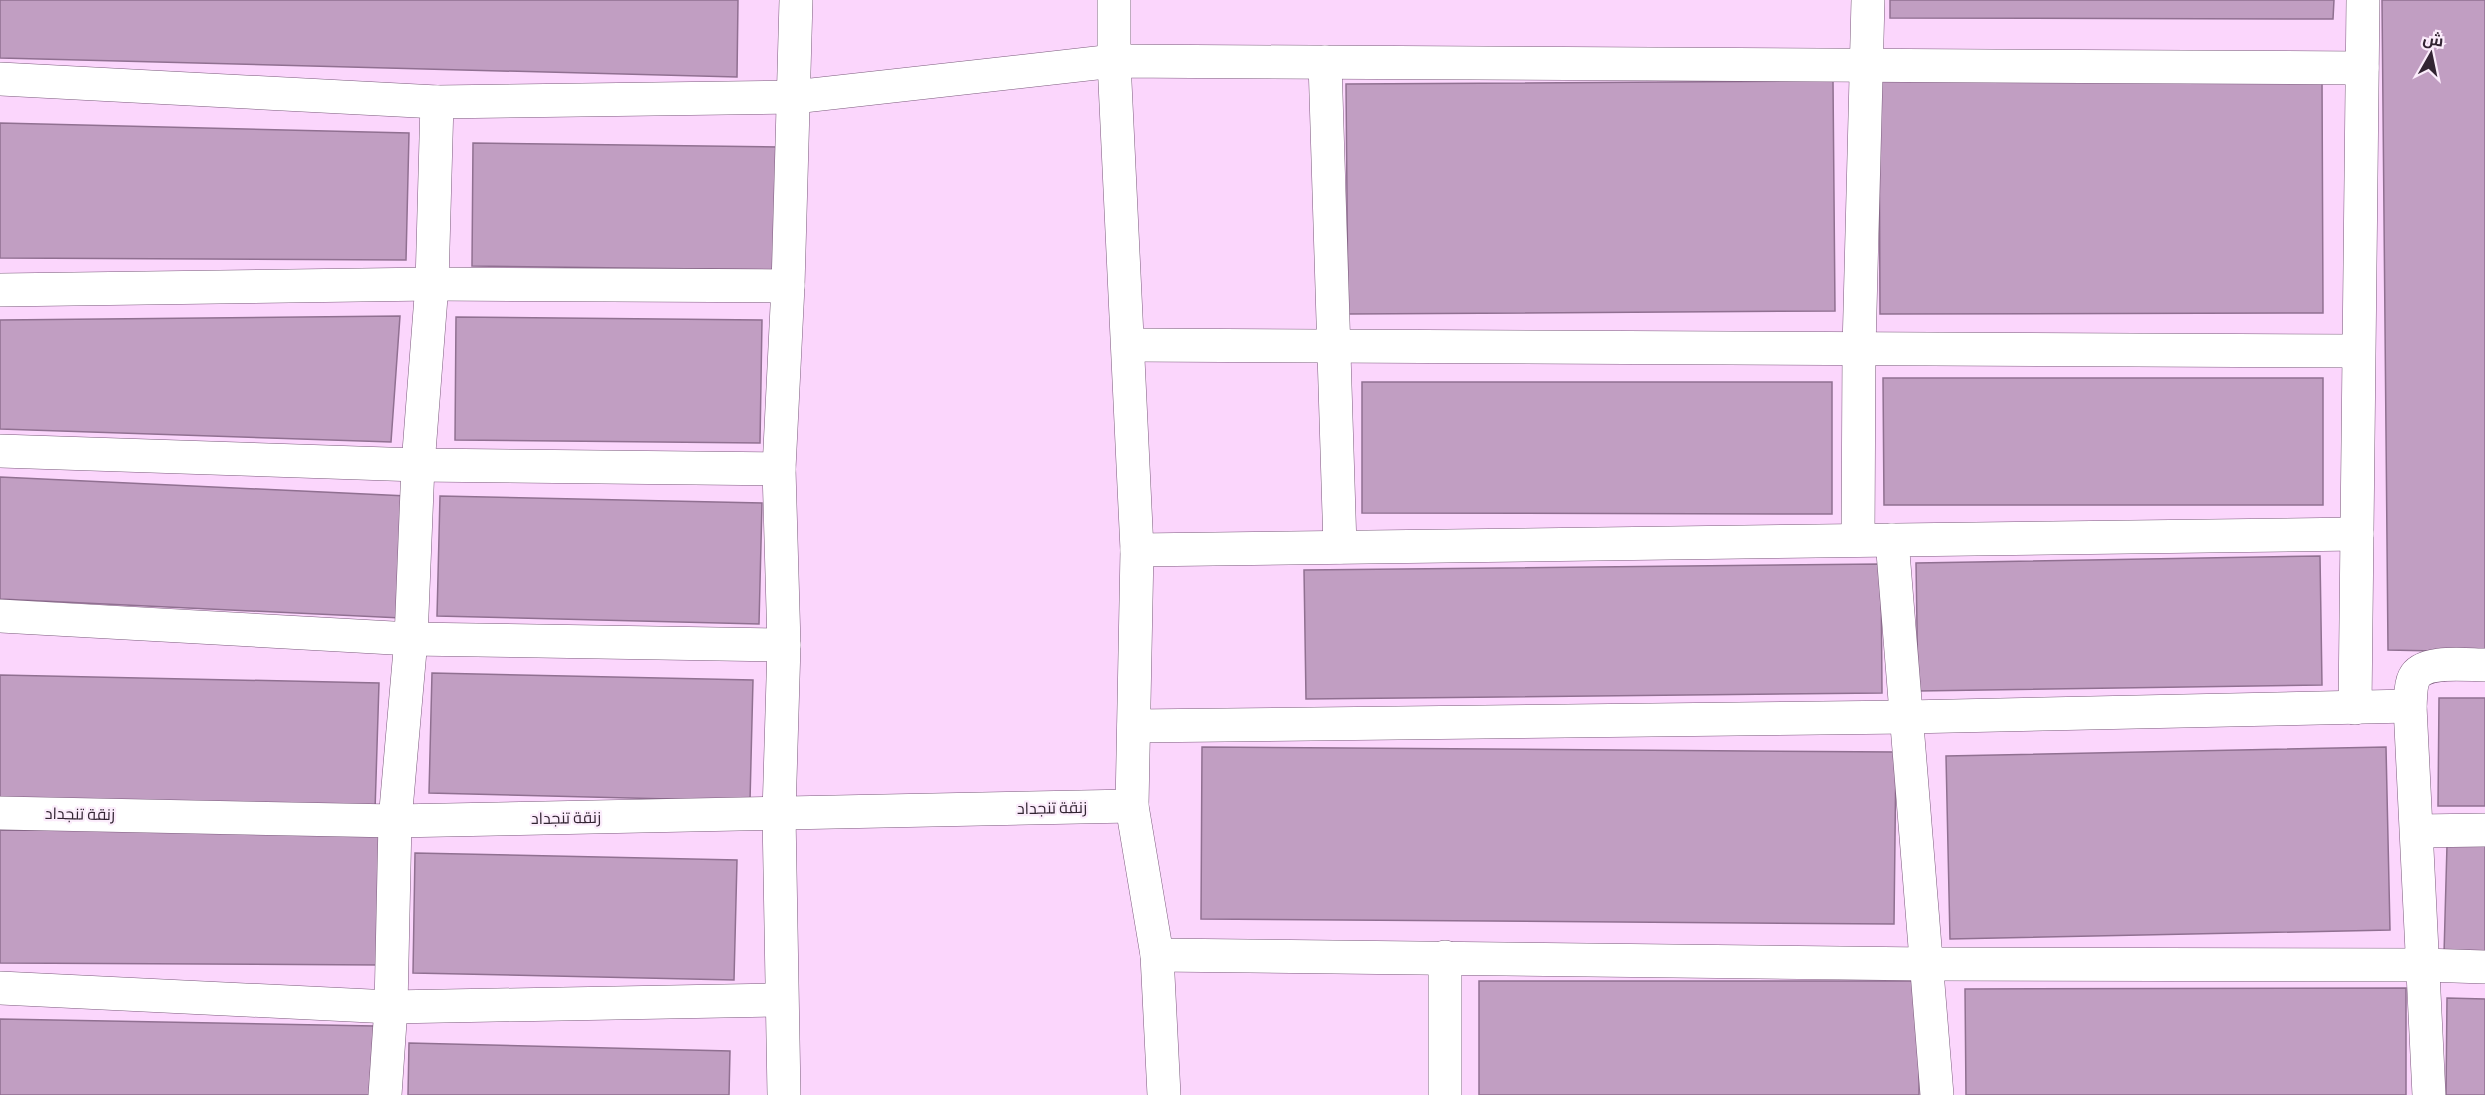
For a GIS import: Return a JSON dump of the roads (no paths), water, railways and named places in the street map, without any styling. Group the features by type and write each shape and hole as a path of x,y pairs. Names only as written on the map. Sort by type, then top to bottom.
{"street":[{"path":"784,1095 779,814 784,645 779,469 788,286 796,0"},
{"path":"1114,0 1114,61 1137,550 1132,806 1157,955 1164,1095"},
{"path":"1858,540 1859,349 1868,0"},
{"path":"2355,708 2363,0"},
{"path":"0,79 437,102 794,97 1114,61 2362,68"},
{"path":"1325,62 1340,547"},
{"path":"386,1095 395,821 411,639 418,465 432,284 437,102"},
{"path":"0,290 432,284 788,286"},
{"path":"1128,345 2358,351"},
{"path":"0,451 418,465 779,469"},
{"path":"1137,550 2357,534"},
{"path":"1892,540 1937,1095"},
{"path":"0,616 411,639 784,645"},
{"path":"2430,1095 2410,706 2412,681 2421,669 2439,665 2485,665"},
{"path":"1134,726 1907,717 2410,706"},
{"name":"زنقة تنجداد","path":"0,813 395,821 1132,806"},
{"path":"2418,831 2485,831"},
{"path":"1157,955 1926,964 2423,965 2485,968"},
{"path":"1445,957 1445,1095"},
{"path":"0,988 390,1007 781,1000"}]}
